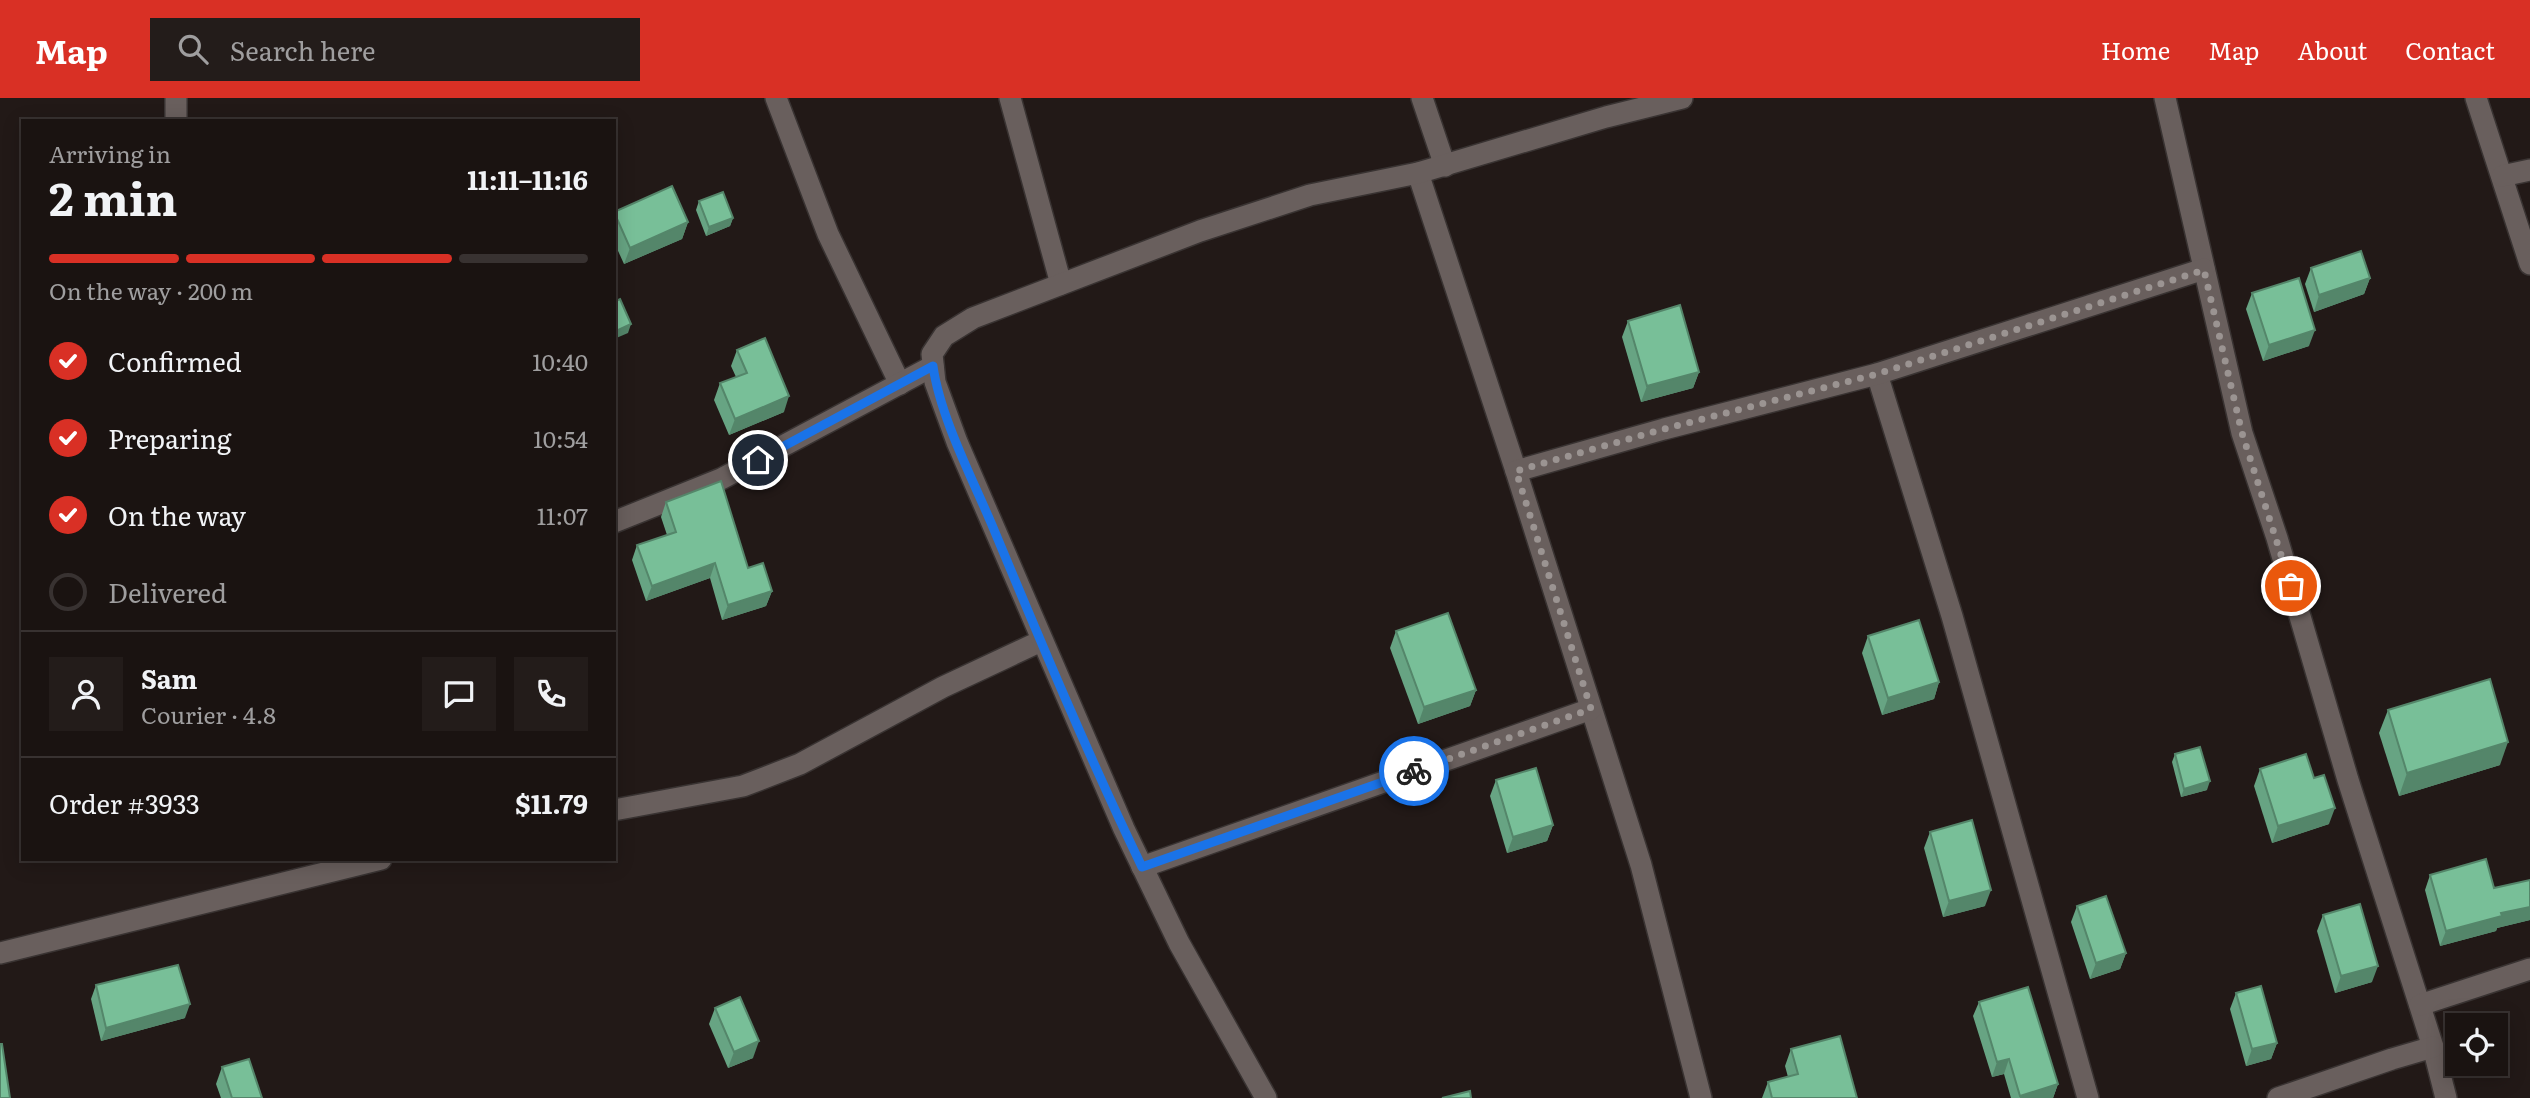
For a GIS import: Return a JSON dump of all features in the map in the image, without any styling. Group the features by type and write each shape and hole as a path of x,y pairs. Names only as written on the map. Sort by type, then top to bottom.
{"street":[{"path":"176,98 176,119"},
{"path":"776,98 828,234 900,384"},
{"path":"1010,98 1060,284"},
{"path":"1422,98 1445,166"},
{"path":"1262,1096 1179,943 1142,867 1041,641 957,442 935,382 932,354 944,336 973,318 1200,231 1310,195 1445,166 1604,107 1682,98"},
{"path":"2165,98 2242,433 2277,538 2348,780 2433,1047 2446,1098"},
{"path":"2476,98 2530,264"},
{"path":"2502,176 2530,170"},
{"path":"1418,173 1641,865 1701,1098"},
{"path":"1516,471 1664,429 1877,374 2204,270"},
{"path":"616,521 722,479 933,366"},
{"path":"1877,374 1952,616 2088,1098"},
{"path":"616,810 743,786 800,764 943,687 1041,641"},
{"path":"1142,867 1591,709"},
{"path":"0,953 373,861"},
{"path":"2420,1005 2530,969"},
{"path":"2278,1098 2433,1047"}],"building":[{"path":"672,186 688,222 630,248 616,211"},
{"path":"723,192 733,218 709,227 699,201"},
{"path":"2361,251 2370,278 2319,295 2311,268"},
{"path":"2299,278 2315,330 2269,345 2252,293"},
{"path":"620,299 631,324 616,331 616,301"},
{"path":"1680,305 1699,372 1647,386 1628,321"},
{"path":"765,338 789,396 735,419 720,383 747,373 737,350"},
{"path":"721,481 748,568 763,563 772,591 728,605 715,563 652,586 637,545 676,532 666,502"},
{"path":"1448,613 1476,690 1424,707 1396,631"},
{"path":"1919,620 1939,682 1888,698 1868,636"},
{"path":"2490,679 2508,742 2407,773 2388,710"},
{"path":"2200,747 2210,781 2184,789 2175,754"},
{"path":"2306,754 2314,778 2324,775 2335,808 2278,826 2260,769"},
{"path":"1536,768 1553,825 1513,837 1496,780"},
{"path":"1972,820 1991,890 1949,901 1930,832"},
{"path":"2486,859 2494,888 2530,880 2530,907 2501,913 2502,916 2446,931 2430,875"},
{"path":"2106,896 2126,953 2096,963 2077,906"},
{"path":"2360,904 2378,966 2341,976 2323,915"},
{"path":"178,965 190,1004 106,1028 96,985"},
{"path":"2261,986 2277,1043 2252,1049 2236,993"},
{"path":"2028,987 2058,1084 2020,1096 2009,1059 1997,1062 1979,1002"},
{"path":"740,997 759,1041 734,1052 715,1008"},
{"path":"1840,1036 1857,1098 1772,1098 1768,1082 1798,1074 1791,1049"},
{"path":"2,1044 10,1098 0,1098"},
{"path":"249,1059 262,1098 232,1098 222,1067"},
{"path":"1470,1091 1471,1098 1442,1098"}],"way so far":[{"path":"1414,771 1591,709 1516,471 1664,429 1877,374 2204,270 2242,433 2291,586"}],"route":[{"path":"758,460 933,366 935,382 957,442 1041,641 1142,867 1414,771"}]}
